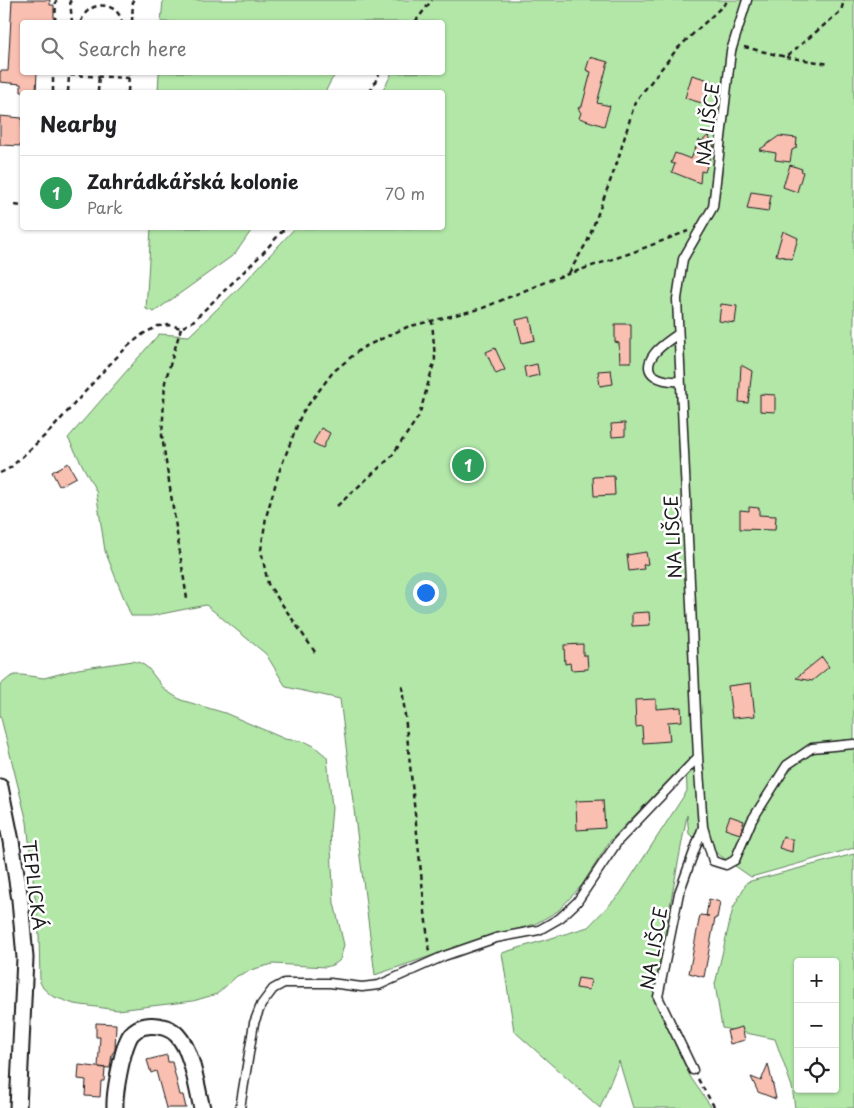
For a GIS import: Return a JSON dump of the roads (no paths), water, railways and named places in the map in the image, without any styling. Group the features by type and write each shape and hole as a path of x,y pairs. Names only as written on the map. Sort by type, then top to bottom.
{"street":[{"name":"TEPLICKÁ","path":"0,787 20,900 25,958 18,1108"},
{"path":"115,1108 119,1074 128,1038 141,1028 155,1025 167,1027 177,1035 187,1050 202,1108"}],"lane":[{"name":"NA LIŠCE","path":"693,1070 658,997 662,968 678,893 703,827 698,757 677,299 683,259 713,207 733,44 747,0"},
{"path":"678,334 654,355 649,364 650,371 654,377 662,381 680,381"},
{"path":"703,827 714,861 726,866 736,860 752,820 787,765 812,748 854,744"},
{"path":"240,1108 254,1022 261,1005 273,989 284,983 330,983 362,987 379,985 430,962 496,938 539,930 560,918 578,902 618,841 698,757"}],"place":[{"name":"Zahrádkářská kolonie","path":"468,465"}]}
